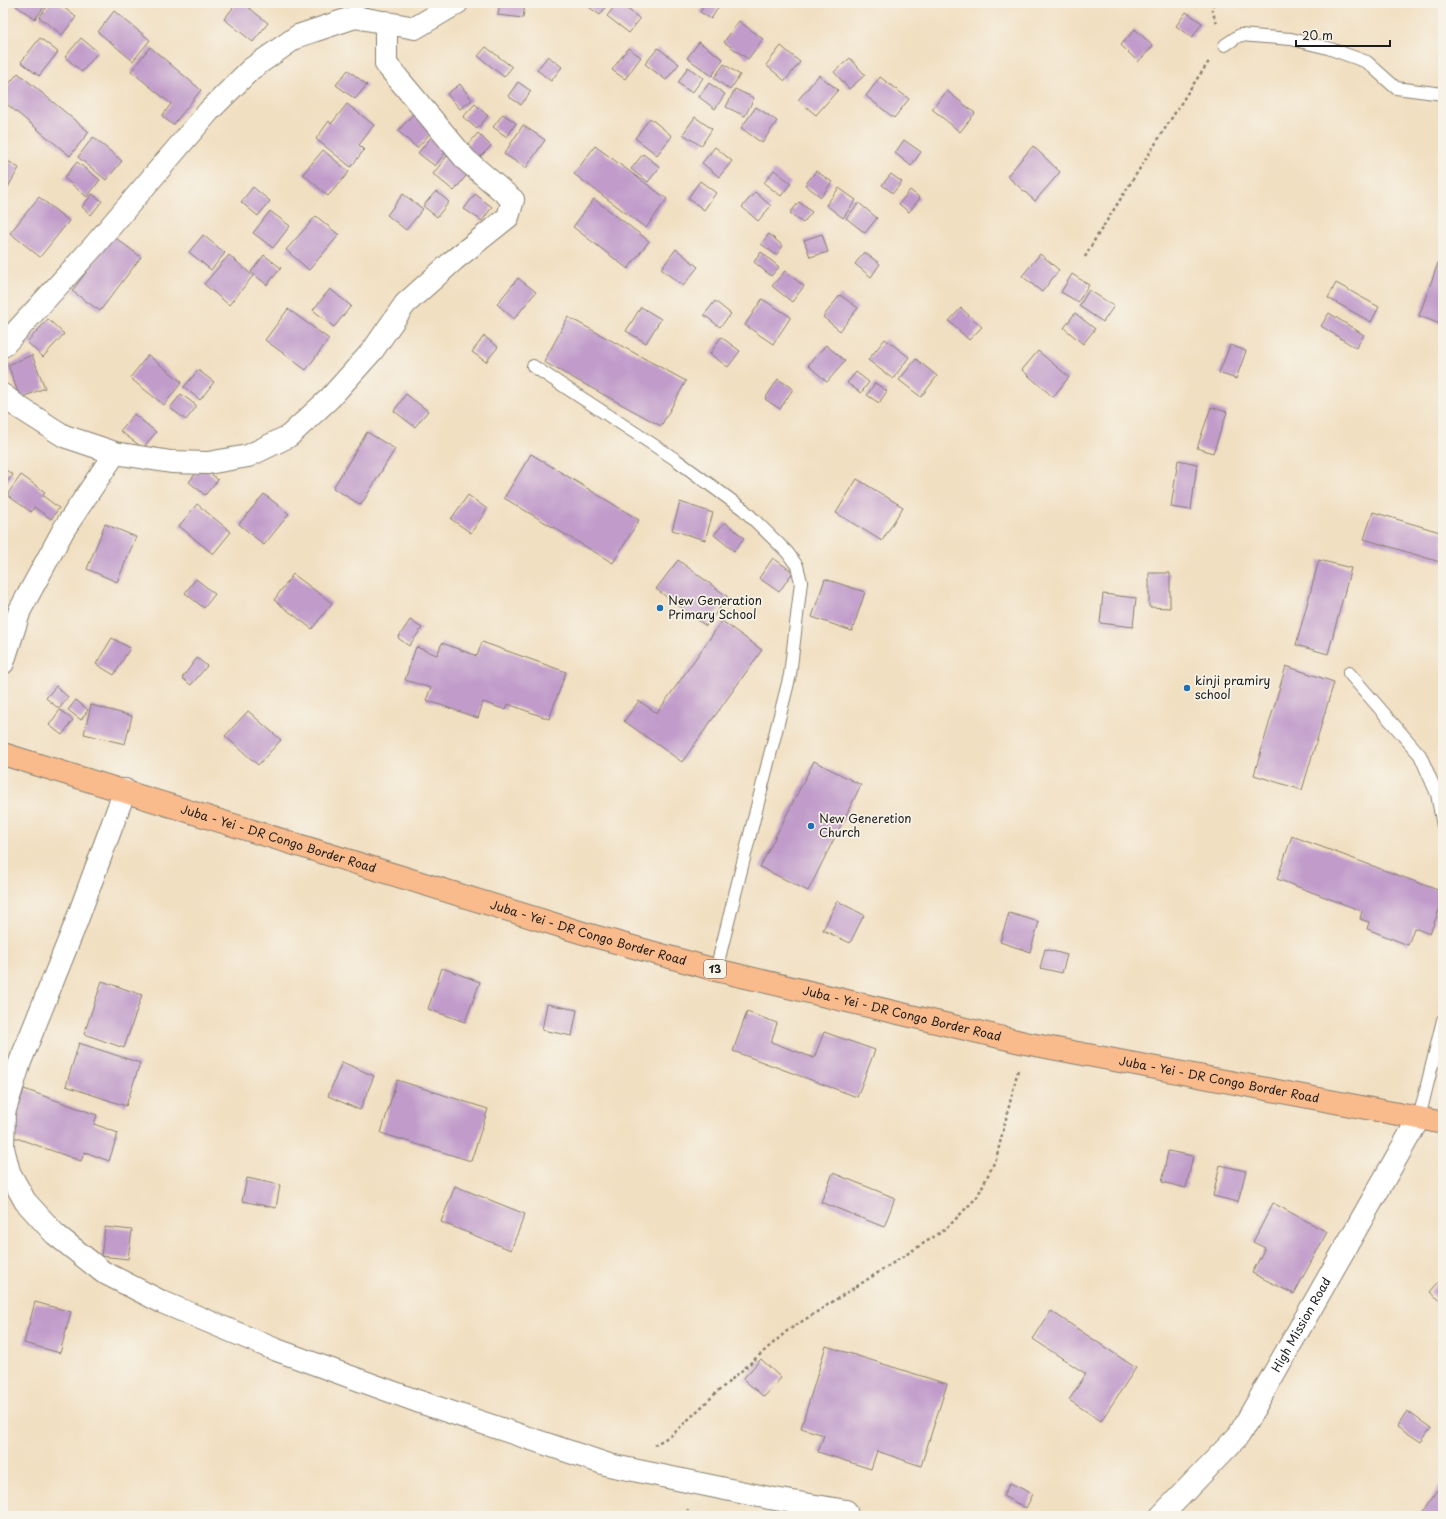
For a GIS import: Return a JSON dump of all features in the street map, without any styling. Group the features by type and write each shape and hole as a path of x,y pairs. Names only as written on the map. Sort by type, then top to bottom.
{"main road":[{"name":"Juba - Yei - DR Congo Border Road","path":"3,754 125,790 583,933 716,970 1025,1043 1419,1118 1443,1124"}],"street":[{"path":"3,346 93,247 210,111 251,69 298,36 355,17 415,28 457,3"},
{"path":"3,395 17,406 64,436 116,454 171,462 208,463 248,456 289,436 330,398 373,350 405,304 454,260 508,217 513,200 466,160 386,64 386,22"},
{"path":"3,664 20,610 64,529 116,454"},
{"path":"125,790 76,921 20,1062 4,1113 3,1148 9,1172 25,1201 55,1234 103,1272 162,1302 274,1349 417,1401 609,1465 769,1498 846,1510"},
{"name":"High Mission Road","path":"1162,1516 1239,1435 1419,1118"}],"lane":[{"path":"1225,45 1240,35 1291,38 1328,48 1367,62 1396,88 1443,94"},
{"path":"533,366 675,459 743,509 787,552 797,566 801,582 790,675 716,970"},
{"path":"1350,673 1420,755 1437,794 1443,826"},
{"path":"1419,1118 1443,1020"}],"path":[{"path":"1085,257 1094,240 1208,62 1225,45"},
{"path":"653,1446 672,1435 715,1394 787,1331 946,1229 977,1197 996,1159 1025,1043"}],"building":[{"path":"12,3 47,3 35,19"},
{"path":"50,3 58,3 76,17 62,35 39,17"},
{"path":"237,3 243,3 268,23 253,42 224,19"},
{"path":"500,3 525,3 523,18 498,15"},
{"path":"583,3 608,3 600,15"},
{"path":"617,3 620,3 640,19 629,33 607,16"},
{"path":"706,3 721,3 711,19 700,12"},
{"path":"114,11 150,40 133,61 98,32"},
{"path":"1186,12 1202,23 1192,38 1176,26"},
{"path":"739,21 763,39 748,59 724,42"},
{"path":"1135,29 1153,46 1138,62 1121,45"},
{"path":"40,38 58,52 39,76 21,62"},
{"path":"81,38 98,52 82,72 65,57"},
{"path":"699,42 723,59 712,76 687,58"},
{"path":"781,46 800,62 785,81 766,65"},
{"path":"150,47 201,90 173,125 162,116 171,104 131,71"},
{"path":"486,47 512,67 504,77 478,56"},
{"path":"628,48 641,57 625,79 612,70"},
{"path":"658,48 679,64 666,80 645,64"},
{"path":"548,56 562,67 551,81 537,70"},
{"path":"850,58 865,75 849,89 834,72"},
{"path":"724,64 740,75 730,90 714,78"},
{"path":"688,67 703,78 692,93 678,83"},
{"path":"348,70 367,85 355,99 336,85"},
{"path":"18,73 89,132 70,156 3,101 3,91"},
{"path":"819,75 838,90 816,115 798,100"},
{"path":"880,77 909,99 894,118 866,96"},
{"path":"518,82 531,91 521,105 508,96"},
{"path":"709,83 725,94 715,109 699,97"},
{"path":"460,84 472,100 460,109 447,94"},
{"path":"735,89 754,98 745,116 726,107"},
{"path":"947,91 975,113 960,132 932,109"},
{"path":"347,104 374,125 359,145 364,150 351,167 316,139 329,121 331,124"},
{"path":"475,104 488,116 477,129 463,117"},
{"path":"756,107 777,121 762,143 741,128"},
{"path":"414,113 433,130 417,148 398,131"},
{"path":"503,114 516,123 507,137 493,127"},
{"path":"695,117 712,129 701,146 683,134"},
{"path":"650,118 672,136 657,155 635,138"},
{"path":"523,125 545,140 526,168 504,154"},
{"path":"478,133 491,146 479,158 466,147"},
{"path":"433,135 449,148 435,166 418,153"},
{"path":"93,137 122,161 106,180 78,157"},
{"path":"904,140 921,152 911,166 895,153"},
{"path":"595,146 667,199 646,228 574,174"},
{"path":"1033,146 1060,172 1035,201 1007,176"},
{"path":"715,147 732,161 719,177 702,163"},
{"path":"323,150 349,172 328,196 303,174"},
{"path":"643,154 660,167 648,182 631,169"},
{"path":"447,156 469,172 454,191 433,174"},
{"path":"3,158 19,168 8,187 3,184"},
{"path":"77,162 100,180 87,197 64,178"},
{"path":"774,170 791,183 781,196 764,183"},
{"path":"816,171 832,182 821,197 805,185"},
{"path":"891,174 902,182 893,193 882,185"},
{"path":"700,181 716,193 704,210 688,198"},
{"path":"253,187 270,201 258,216 241,202"},
{"path":"839,188 856,200 843,218 826,205"},
{"path":"910,190 920,198 909,212 899,204"},
{"path":"436,191 449,202 437,217 423,206"},
{"path":"755,192 771,206 758,221 742,207"},
{"path":"92,194 102,201 91,215 82,207"},
{"path":"403,194 423,209 406,230 387,215"},
{"path":"475,194 492,207 482,221 464,209"},
{"path":"39,197 69,221 40,257 10,233"},
{"path":"594,199 649,241 628,269 573,227"},
{"path":"799,202 812,212 803,223 790,213"},
{"path":"859,203 877,218 865,233 846,218"},
{"path":"270,211 290,226 273,248 253,233"},
{"path":"316,216 339,235 309,270 286,250"},
{"path":"769,234 783,246 776,255 761,244"},
{"path":"822,234 828,252 810,257 804,240"},
{"path":"203,235 225,253 211,270 189,252"},
{"path":"113,236 141,257 100,311 72,291"},
{"path":"676,249 698,267 683,286 661,269"},
{"path":"1443,249 1443,325 1419,316"},
{"path":"761,252 779,267 771,276 754,262"},
{"path":"864,252 880,264 871,277 855,264"},
{"path":"1040,254 1059,270 1042,292 1022,276"},
{"path":"229,255 253,276 229,305 204,284"},
{"path":"264,255 281,268 267,285 251,272"},
{"path":"785,271 804,286 792,302 772,286"},
{"path":"1072,274 1089,285 1078,302 1061,292"},
{"path":"518,278 536,292 514,319 497,304"},
{"path":"1336,283 1379,307 1371,322 1328,298"},
{"path":"330,289 351,306 334,327 313,310"},
{"path":"1089,290 1114,306 1103,322 1079,306"},
{"path":"840,295 858,308 840,331 823,317"},
{"path":"762,299 791,317 773,344 745,325"},
{"path":"715,301 731,314 720,327 704,315"},
{"path":"641,307 661,319 646,343 626,331"},
{"path":"961,308 982,327 969,340 949,321"},
{"path":"288,309 329,339 306,370 265,340"},
{"path":"1075,313 1095,329 1083,344 1064,328"},
{"path":"1329,313 1364,335 1356,348 1321,326"},
{"path":"568,317 686,381 661,426 544,362"},
{"path":"48,319 64,334 43,357 27,342"},
{"path":"484,336 498,347 486,362 472,352"},
{"path":"721,337 740,351 728,367 710,354"},
{"path":"885,339 909,357 893,379 868,360"},
{"path":"826,345 845,361 827,382 808,365"},
{"path":"1230,345 1246,351 1236,379 1219,373"},
{"path":"1038,351 1069,377 1053,397 1022,370"},
{"path":"32,355 45,388 20,398 8,365"},
{"path":"148,355 182,382 164,405 130,378"},
{"path":"916,359 937,376 921,397 899,380"},
{"path":"198,370 214,382 200,400 184,387"},
{"path":"856,372 869,382 861,393 847,383"},
{"path":"778,379 793,389 780,409 765,399"},
{"path":"875,383 887,391 879,403 867,395"},
{"path":"181,394 197,406 186,420 170,408"},
{"path":"406,394 428,411 415,427 394,411"},
{"path":"1211,407 1227,412 1213,453 1197,448"},
{"path":"134,414 156,432 143,448 120,431"},
{"path":"367,432 395,449 361,505 333,488"},
{"path":"531,454 639,520 613,563 504,498"},
{"path":"1178,460 1197,464 1191,510 1171,507"},
{"path":"202,466 218,480 205,495 189,482"},
{"path":"3,468 13,475 3,487"},
{"path":"21,475 45,492 43,496 59,508 51,519 34,507 31,512 7,495"},
{"path":"857,479 903,507 882,541 836,513"},
{"path":"264,494 289,514 264,545 239,524"},
{"path":"468,495 487,509 471,533 451,519"},
{"path":"680,502 713,513 705,540 672,530"},
{"path":"197,504 231,532 213,554 179,526"},
{"path":"1373,512 1443,533 1443,563 1364,539"},
{"path":"725,522 744,538 734,551 714,535"},
{"path":"105,524 136,537 117,582 87,569"},
{"path":"773,558 793,572 779,592 759,578"},
{"path":"678,560 728,597 706,626 656,589"},
{"path":"1319,560 1351,568 1328,654 1296,645"},
{"path":"1149,573 1170,573 1170,608 1149,607"},
{"path":"293,574 332,603 312,629 274,600"},
{"path":"196,579 215,594 204,608 185,593"},
{"path":"825,579 865,592 852,631 812,617"},
{"path":"1103,594 1136,598 1133,627 1100,623"},
{"path":"410,620 422,628 409,646 398,638"},
{"path":"722,621 762,650 682,762 624,721 639,701 657,713"},
{"path":"112,638 130,648 114,675 96,664"},
{"path":"482,642 566,672 549,719 508,704 506,710 483,702 478,718 426,700 431,688 405,680 416,647 437,655 442,643 477,656"},
{"path":"197,658 207,666 191,685 182,678"},
{"path":"1286,666 1334,682 1302,790 1254,775"},
{"path":"56,686 68,697 59,709 46,698"},
{"path":"76,700 88,710 81,720 68,710"},
{"path":"91,705 132,716 125,744 84,734"},
{"path":"60,710 73,720 62,735 49,725"},
{"path":"248,711 281,740 258,765 225,736"},
{"name":"New Generetion Church","path":"814,761 861,785 808,891 760,867"},
{"path":"1292,836 1443,892 1443,899 1430,934 1414,928 1408,945 1367,929 1369,922 1360,919 1362,911 1277,879"},
{"path":"837,901 864,915 850,943 823,930"},
{"path":"1009,913 1039,922 1030,952 1000,942"},
{"path":"1045,949 1067,955 1062,973 1040,968"},
{"path":"442,968 480,982 465,1022 428,1009"},
{"path":"102,981 142,995 124,1048 84,1034"},
{"path":"547,1004 577,1010 572,1036 542,1030"},
{"path":"747,1012 777,1023 771,1042 814,1058 824,1032 875,1050 857,1097 733,1051"},
{"path":"79,1043 140,1063 126,1106 66,1086"},
{"path":"342,1062 374,1076 360,1110 328,1096"},
{"path":"397,1080 488,1109 471,1161 381,1133"},
{"path":"24,1089 97,1115 94,1124 118,1133 109,1161 85,1152 81,1161 8,1135"},
{"path":"1168,1151 1193,1156 1186,1188 1162,1182"},
{"path":"1220,1165 1246,1171 1238,1202 1213,1196"},
{"path":"833,1173 895,1198 884,1227 821,1202"},
{"path":"247,1178 280,1185 276,1208 242,1201"},
{"path":"455,1186 525,1214 511,1250 441,1222"},
{"path":"1273,1203 1327,1232 1294,1294 1252,1273 1265,1248 1253,1242"},
{"path":"105,1227 132,1230 128,1259 101,1256"},
{"path":"1443,1277 1443,1303 1430,1292"},
{"path":"35,1302 71,1312 60,1353 24,1343"},
{"path":"1051,1311 1136,1368 1101,1421 1069,1400 1086,1374 1033,1339"},
{"path":"826,1346 947,1384 921,1466 877,1451 871,1469 818,1452 824,1435 801,1428"},
{"path":"761,1359 781,1378 764,1397 743,1379"},
{"path":"1407,1411 1431,1428 1421,1442 1397,1426"},
{"path":"1010,1483 1033,1494 1026,1508 1003,1496"},
{"path":"1440,1486 1443,1488 1443,1516 1419,1516"}],"place":[{"name":"New Generation Primary School","path":"660,608"},
{"name":"kinji pramiry school","path":"1187,688"},
{"name":"New Generetion Church","path":"811,826"}]}
